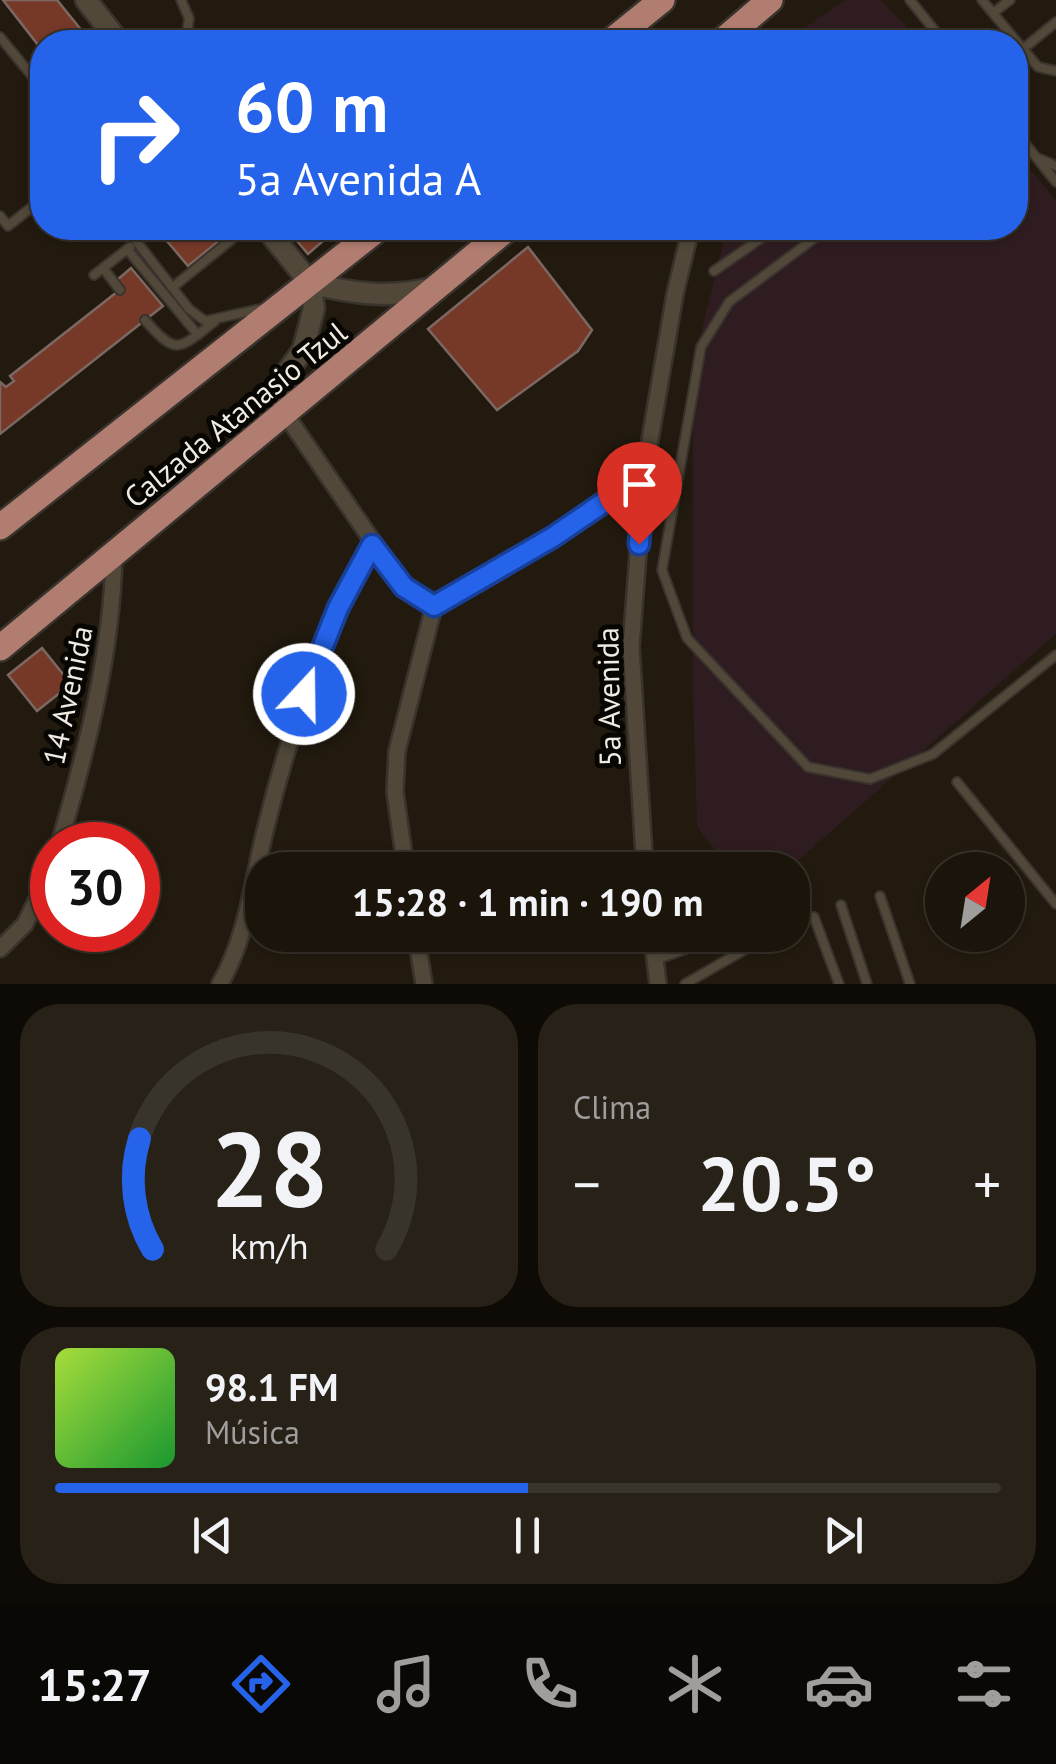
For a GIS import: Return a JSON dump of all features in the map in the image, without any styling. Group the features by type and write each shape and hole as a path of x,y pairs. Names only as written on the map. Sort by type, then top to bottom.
{"main road":[{"path":"625,30 662,0"},
{"path":"745,30 770,0"},
{"name":"Calzada Atanasio Tzul","path":"0,527 365,240"},
{"name":"Calzada Atanasio Tzul","path":"0,648 494,240"}],"street":[{"path":"86,0 110,30"},
{"path":"276,240 310,283 314,308 303,350 286,374 280,392 286,415 404,587 434,606"},
{"name":"5a Avenida","path":"644,852 631,647 644,475 689,240"},
{"path":"310,283 351,294 382,296 442,286"},
{"path":"403,852 395,792 397,751 404,711 434,606 553,537 644,475"},
{"path":"220,984 243,930 266,824 299,710 338,608 372,545"},
{"name":"14 Avenida","path":"67,822 103,674 113,606 114,554"},
{"path":"0,949 30,912"},
{"path":"419,952 424,984"},
{"path":"654,952 658,984"}],"lane":[{"path":"181,0 189,18 188,30"},
{"path":"910,0 933,30"},
{"path":"982,0 1007,30"},
{"path":"994,14 1010,0"},
{"path":"1028,45 1056,22"},
{"path":"0,36 30,73"},
{"path":"1028,55 1038,67 1056,71"},
{"path":"1028,147 1056,182"},
{"path":"1036,157 1056,166"},
{"path":"0,216 4,229 30,208"},
{"path":"172,286 231,240"},
{"path":"714,271 759,240"},
{"path":"812,240 729,302 701,347 662,570 686,638 808,766 870,780 933,754 1056,655"},
{"path":"94,275 137,241 196,316 215,321"},
{"path":"127,249 198,335"},
{"path":"102,268 120,290"},
{"path":"145,320 166,344 174,347 184,346 215,321 250,308 280,307"},
{"path":"957,782 1056,904"},
{"path":"880,896 910,984"},
{"path":"841,905 867,984"},
{"path":"810,917 814,917 840,984"},
{"path":"655,960 677,952"},
{"path":"686,984 741,952"}],"shaded area":[{"path":"845,0 881,0 910,30 801,30"},
{"path":"1028,167 1056,200 1056,634 808,852 717,852 697,827 693,366 724,240 1028,240"}],"building":[{"path":"3,0 57,0 81,30 30,30 30,35"},
{"path":"166,240 220,240 188,266"},
{"path":"296,240 324,240 308,254"},
{"path":"528,247 592,330 578,351 497,410 428,329"},
{"path":"131,268 163,306 0,434 0,382 6,387 14,381 10,376 122,288 116,281"},
{"path":"42,648 71,684 37,711 8,675"}],"route":[{"path":"304,694 338,608 372,545 404,587 434,606 553,537 644,475 639,544"}]}
